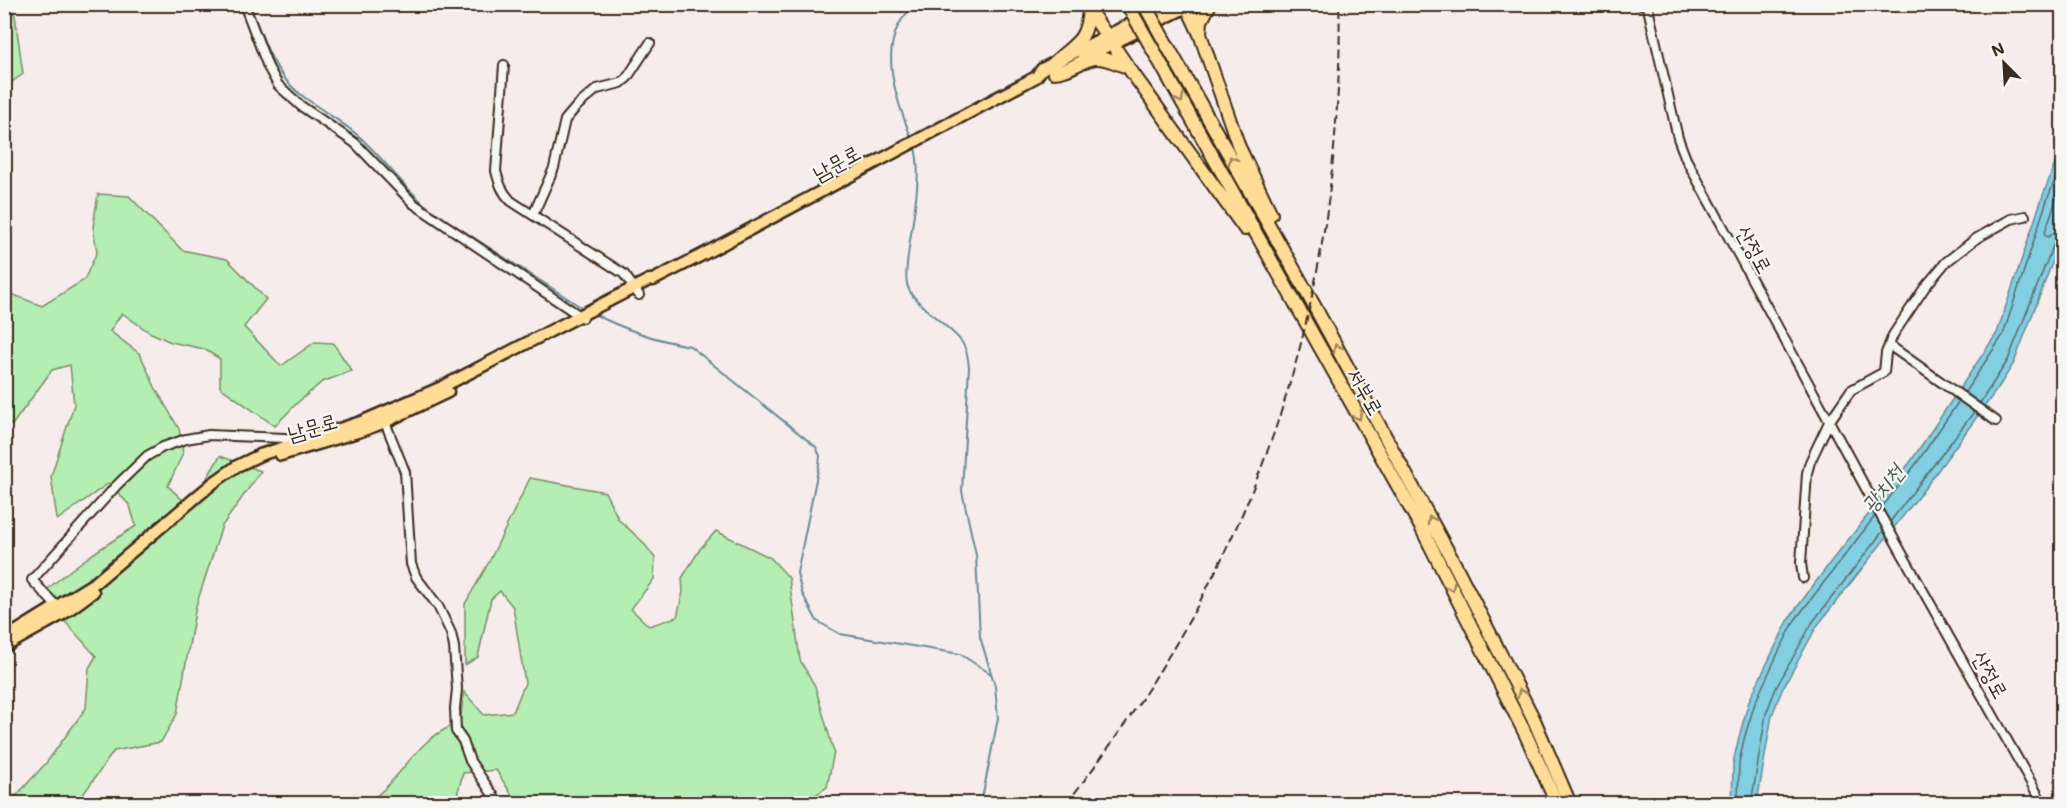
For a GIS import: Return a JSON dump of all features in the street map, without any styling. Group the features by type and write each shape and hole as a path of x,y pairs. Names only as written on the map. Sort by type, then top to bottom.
{"highway":[{"name":"서부로","path":"1127,4 1421,527 1526,735 1557,804"},
{"name":"서부로","path":"1144,4 1305,289 1454,563 1534,720 1570,804"},
{"path":"1200,34 1201,21 1210,4"},
{"path":"1189,5 1239,147 1305,289"},
{"path":"1089,7 1128,67 1225,200 1292,298"},
{"path":"1089,7 1088,24 1083,37 1053,69 1063,72 1093,58 1104,58 1128,67"},
{"path":"1534,720 1578,804"},
{"path":"1526,735 1552,804"}],"main road":[{"name":"남문로","path":"4,647 114,576 220,485 250,466 295,447 337,440 383,418 446,393 584,316 637,291 649,280 653,280 1036,77 1042,69 1053,69 1110,39 1169,4"},
{"name":"남문로","path":"1110,39 1189,5"},
{"name":"남문로","path":"4,639 60,610"}],"street":[{"path":"244,4 268,67 278,85 301,106 355,143 414,204 584,316"},
{"path":"1596,4 1606,6 1615,4"},
{"path":"1638,4 1647,5"},
{"name":"산정로","path":"1647,5 1678,138 1686,159 1871,498 2043,804"},
{"path":"533,215 554,168 565,120 597,89 621,83 627,78 650,43"},
{"path":"504,64 496,171 505,195 624,274 637,291"},
{"path":"1803,578 1801,563 1807,473 1829,422 1851,390 1884,372 1893,335 1925,287 1946,262 1977,238 2011,219 2025,216"},
{"path":"1889,345 1994,419"},
{"path":"383,418 405,472 411,564 420,583 438,606 451,633 457,689 456,731 463,741 470,761 499,804"},
{"path":"60,610 32,580 110,492 147,456 176,442 209,435 274,436 285,438 295,447"}],"green space":[{"path":"4,5 8,5 15,15 23,74 5,85"},
{"path":"98,194 129,196 182,250 227,259 266,299 244,327 281,366 315,342 333,343 352,371 322,382 275,426 220,387 220,359 204,349 171,342 149,332 122,313 110,331 140,354 155,387 179,429 183,453 168,486 190,507 220,456 261,471 222,526 196,606 177,714 161,742 114,751 77,803 5,803 5,792 16,796 47,762 86,708 89,668 96,656 41,595 87,558 136,526 130,506 109,483 57,520 51,476 74,405 70,365 52,370 12,425 5,422 4,291 42,306 84,280 97,252 93,227"},
{"path":"530,478 605,492 619,520 642,541 655,558 654,579 631,609 649,626 677,617 683,592 682,578 700,549 716,531 771,558 789,578 800,660 815,686 834,752 827,787 804,803 517,803 496,770 463,773 455,803 364,804 389,785 430,739 460,723 464,692 484,715 513,712 525,683 513,607 500,591 491,599 478,657 465,665 465,604 489,562"}],"water":[{"path":"2062,145 2062,237 2014,363 1925,488 1817,626 1782,690 1772,715 1757,803 1732,804 1733,763 1749,701 1790,617 1911,461 1997,333"}],"waterway":[{"path":"249,4 274,62 293,88 355,133 431,210 584,309"},
{"path":"912,140 895,87 891,50 895,33 903,18 917,4"},
{"path":"914,145 918,170 907,284 922,306 961,341 968,357 962,491 976,555 980,637 995,686 998,718 981,804"},
{"path":"592,313 640,333 690,346 816,447 820,456 819,465 797,573 802,593 817,621 840,634 960,654 991,674"}],"railway":[{"path":"1066,804 1122,728 1172,651 1215,572 1252,490 1283,406 1307,320 1324,230 1335,136 1339,4"}],"water label":[{"name":"광치천","path":"1882,488"}]}
